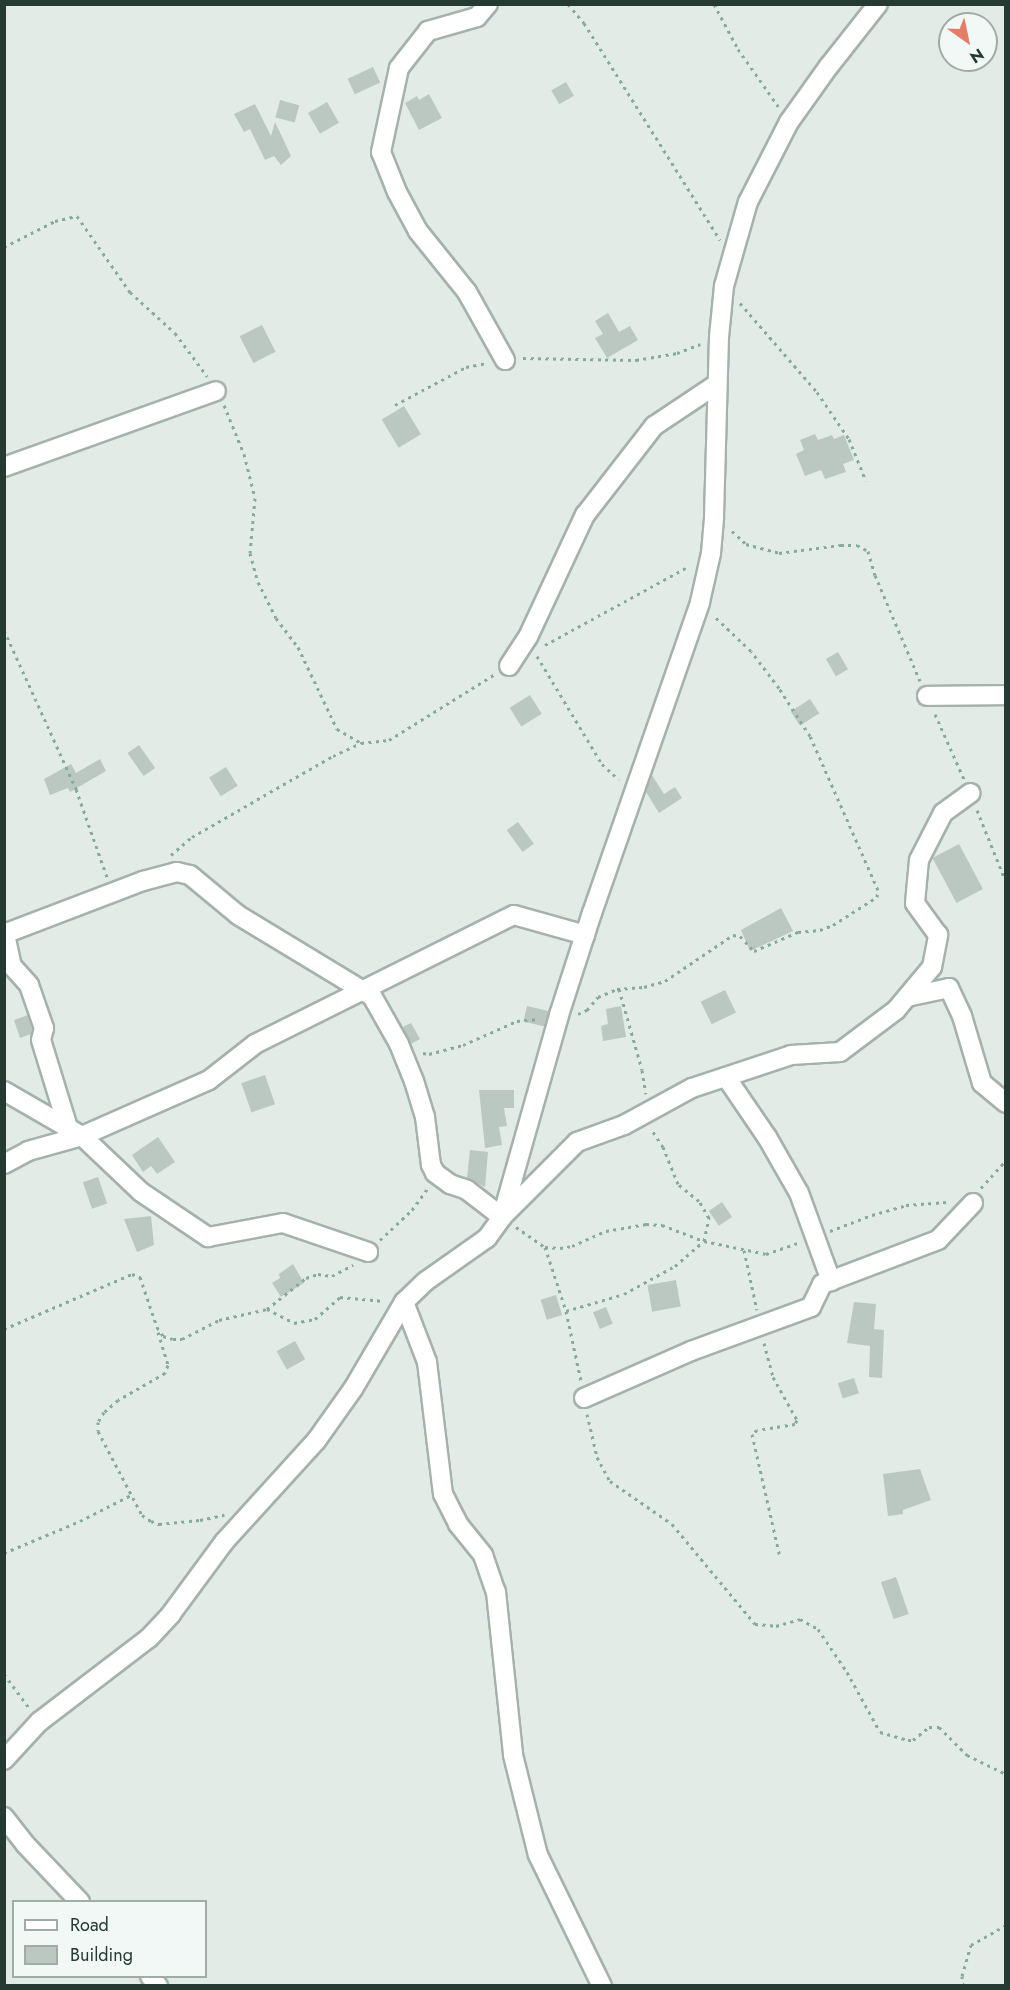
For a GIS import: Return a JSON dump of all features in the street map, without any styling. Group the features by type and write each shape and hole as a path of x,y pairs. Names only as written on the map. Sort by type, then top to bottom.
{"street":[{"path":"488,4 477,17 428,31 399,68 381,152 397,192 418,231 467,292 505,360"},
{"path":"502,1217 559,1015 700,602 711,553 714,516 719,337 724,286 748,202 789,122 871,7"},
{"path":"509,666 528,637 585,515 654,426 717,384"},
{"path":"4,467 216,391"},
{"path":"927,696 1005,695"},
{"path":"4,1760 39,1722 149,1638 171,1614 224,1542 316,1441 353,1389 404,1302 426,1281 487,1238 502,1217 577,1142 624,1125 692,1088 791,1055 840,1052 896,1010 933,967 938,935 915,903 919,860 943,813 971,793"},
{"path":"75,1132 40,1040 44,1028 29,986 12,966 5,934 113,893 177,872 190,875 238,915 372,996 399,1044 425,1117 430,1165 435,1173 450,1184 467,1190 502,1217"},
{"path":"4,1164 28,1151 209,1080 255,1044 514,915 585,935"},
{"path":"907,997 949,988 962,1016 982,1083 1005,1103"},
{"path":"726,1077 767,1137 799,1193 831,1281"},
{"path":"4,1091 75,1132 141,1192 208,1237 283,1223 368,1252"},
{"path":"584,1398 691,1351 811,1307 822,1284 938,1240 976,1196"},
{"path":"404,1302 427,1362 443,1494 458,1524 483,1555 496,1592 513,1755 538,1855 602,1986"},
{"path":"4,1817 25,1844 78,1900"}],"path":[{"path":"568,4 584,23 732,258"},
{"path":"714,4 738,49 789,122"},
{"path":"4,248 55,221 77,216 130,292 175,333 216,391 244,454 255,498 250,554 258,582 276,618 298,647 337,729 361,743"},
{"path":"724,286 817,392 849,439 866,481"},
{"path":"395,405 466,367 505,360 542,357 636,360 677,353 719,337"},
{"path":"714,516 746,544 779,553 841,545 857,545 868,551 875,575 971,793 1005,882"},
{"path":"544,646 711,553"},
{"path":"399,1044 429,1054 463,1045 517,1021 575,1015 586,1010 598,997 617,988 644,987 665,981 733,935 740,936 754,951 798,932 820,930 833,925 877,897 878,890 856,847 834,786 810,736 779,688 751,651 700,602"},
{"path":"4,630 76,789 113,893"},
{"path":"534,651 602,764 633,794"},
{"path":"167,859 192,837 333,756 361,743 389,740 509,666"},
{"path":"976,1196 1005,1160"},
{"path":"545,1247 572,1246 606,1231 646,1224 668,1226 704,1241 766,1254 895,1208 955,1199"},
{"path":"502,1217 545,1247 566,1311 597,1456 610,1481 672,1524 752,1622 766,1627 795,1619 811,1623 818,1629 847,1672 880,1732 913,1740 929,1727 939,1727 967,1755 1005,1774"},
{"path":"566,1311 624,1294 675,1266 704,1241"},
{"path":"744,1250 758,1314"},
{"path":"4,1329 132,1274 140,1277 168,1365 165,1372 118,1400 104,1412 98,1422 98,1431 142,1515 159,1524 200,1520 256,1509"},
{"path":"157,1327 163,1336 182,1339 219,1320 267,1308 294,1323 315,1319 340,1297 404,1302"},
{"path":"762,1335 773,1377 797,1421 757,1430 752,1434 780,1557"},
{"path":"4,1553 51,1534 132,1495"},
{"path":"4,1674 39,1722"},
{"path":"963,1986 962,1976 970,1945 1005,1925"}],"building":[{"path":"373,67 380,82 355,94 348,79"},
{"path":"566,82 574,96 559,104 551,90"},
{"path":"429,94 442,118 419,130 405,103 417,96 419,100"},
{"path":"280,100 299,105 295,123 275,117"},
{"path":"327,102 339,123 320,134 308,113"},
{"path":"255,104 271,136 275,122 291,156 281,165 274,156 265,160 250,129 244,132 234,114"},
{"path":"608,313 619,332 630,326 638,340 607,358 595,338 603,334 595,321"},
{"path":"262,325 276,352 253,363 240,336"},
{"path":"404,406 421,434 399,448 382,419"},
{"path":"815,434 818,440 832,435 834,439 844,435 854,460 843,464 846,472 825,479 821,470 805,476 796,454 804,450 800,440"},
{"path":"838,652 848,669 836,676 826,659"},
{"path":"530,695 542,714 521,726 510,708"},
{"path":"810,699 819,713 800,726 791,712"},
{"path":"139,745 155,768 144,776 128,753"},
{"path":"100,759 106,771 70,792 68,788 50,795 44,779 71,764 76,773"},
{"path":"226,767 238,786 221,796 209,778"},
{"path":"652,775 664,794 675,787 682,798 659,813 646,792"},
{"path":"518,822 534,844 523,852 507,830"},
{"path":"959,844 983,889 956,903 933,858"},
{"path":"781,908 793,931 750,951 741,930"},
{"path":"725,990 736,1012 712,1024 701,1002"},
{"path":"527,1006 549,1011 546,1027 523,1022"},
{"path":"621,1006 626,1037 603,1041 601,1026 608,1024 606,1009"},
{"path":"28,1015 31,1034 20,1038 14,1020"},
{"path":"411,1023 420,1039 411,1044 403,1027"},
{"path":"265,1075 275,1104 251,1112 241,1083"},
{"path":"479,1090 514,1090 514,1108 504,1108 507,1126 499,1127 502,1145 485,1148"},
{"path":"158,1137 175,1162 157,1174 151,1166 143,1172 132,1155"},
{"path":"470,1150 488,1152 485,1187 467,1178"},
{"path":"98,1177 107,1203 92,1209 83,1182"},
{"path":"722,1202 732,1217 719,1226 709,1211"},
{"path":"151,1216 154,1245 137,1252 124,1219"},
{"path":"293,1264 304,1283 281,1297 272,1283 280,1278 279,1274"},
{"path":"676,1280 681,1307 652,1312 647,1285"},
{"path":"556,1295 562,1315 547,1320 541,1300"},
{"path":"854,1302 876,1304 874,1329 884,1330 882,1378 869,1377 870,1346 847,1343"},
{"path":"606,1307 613,1324 600,1329 593,1312"},
{"path":"295,1341 305,1359 287,1370 277,1351"},
{"path":"854,1378 859,1393 843,1398 838,1383"},
{"path":"920,1469 931,1500 903,1510 903,1514 888,1516 883,1474"},
{"path":"896,1577 909,1614 894,1619 881,1582"}]}
